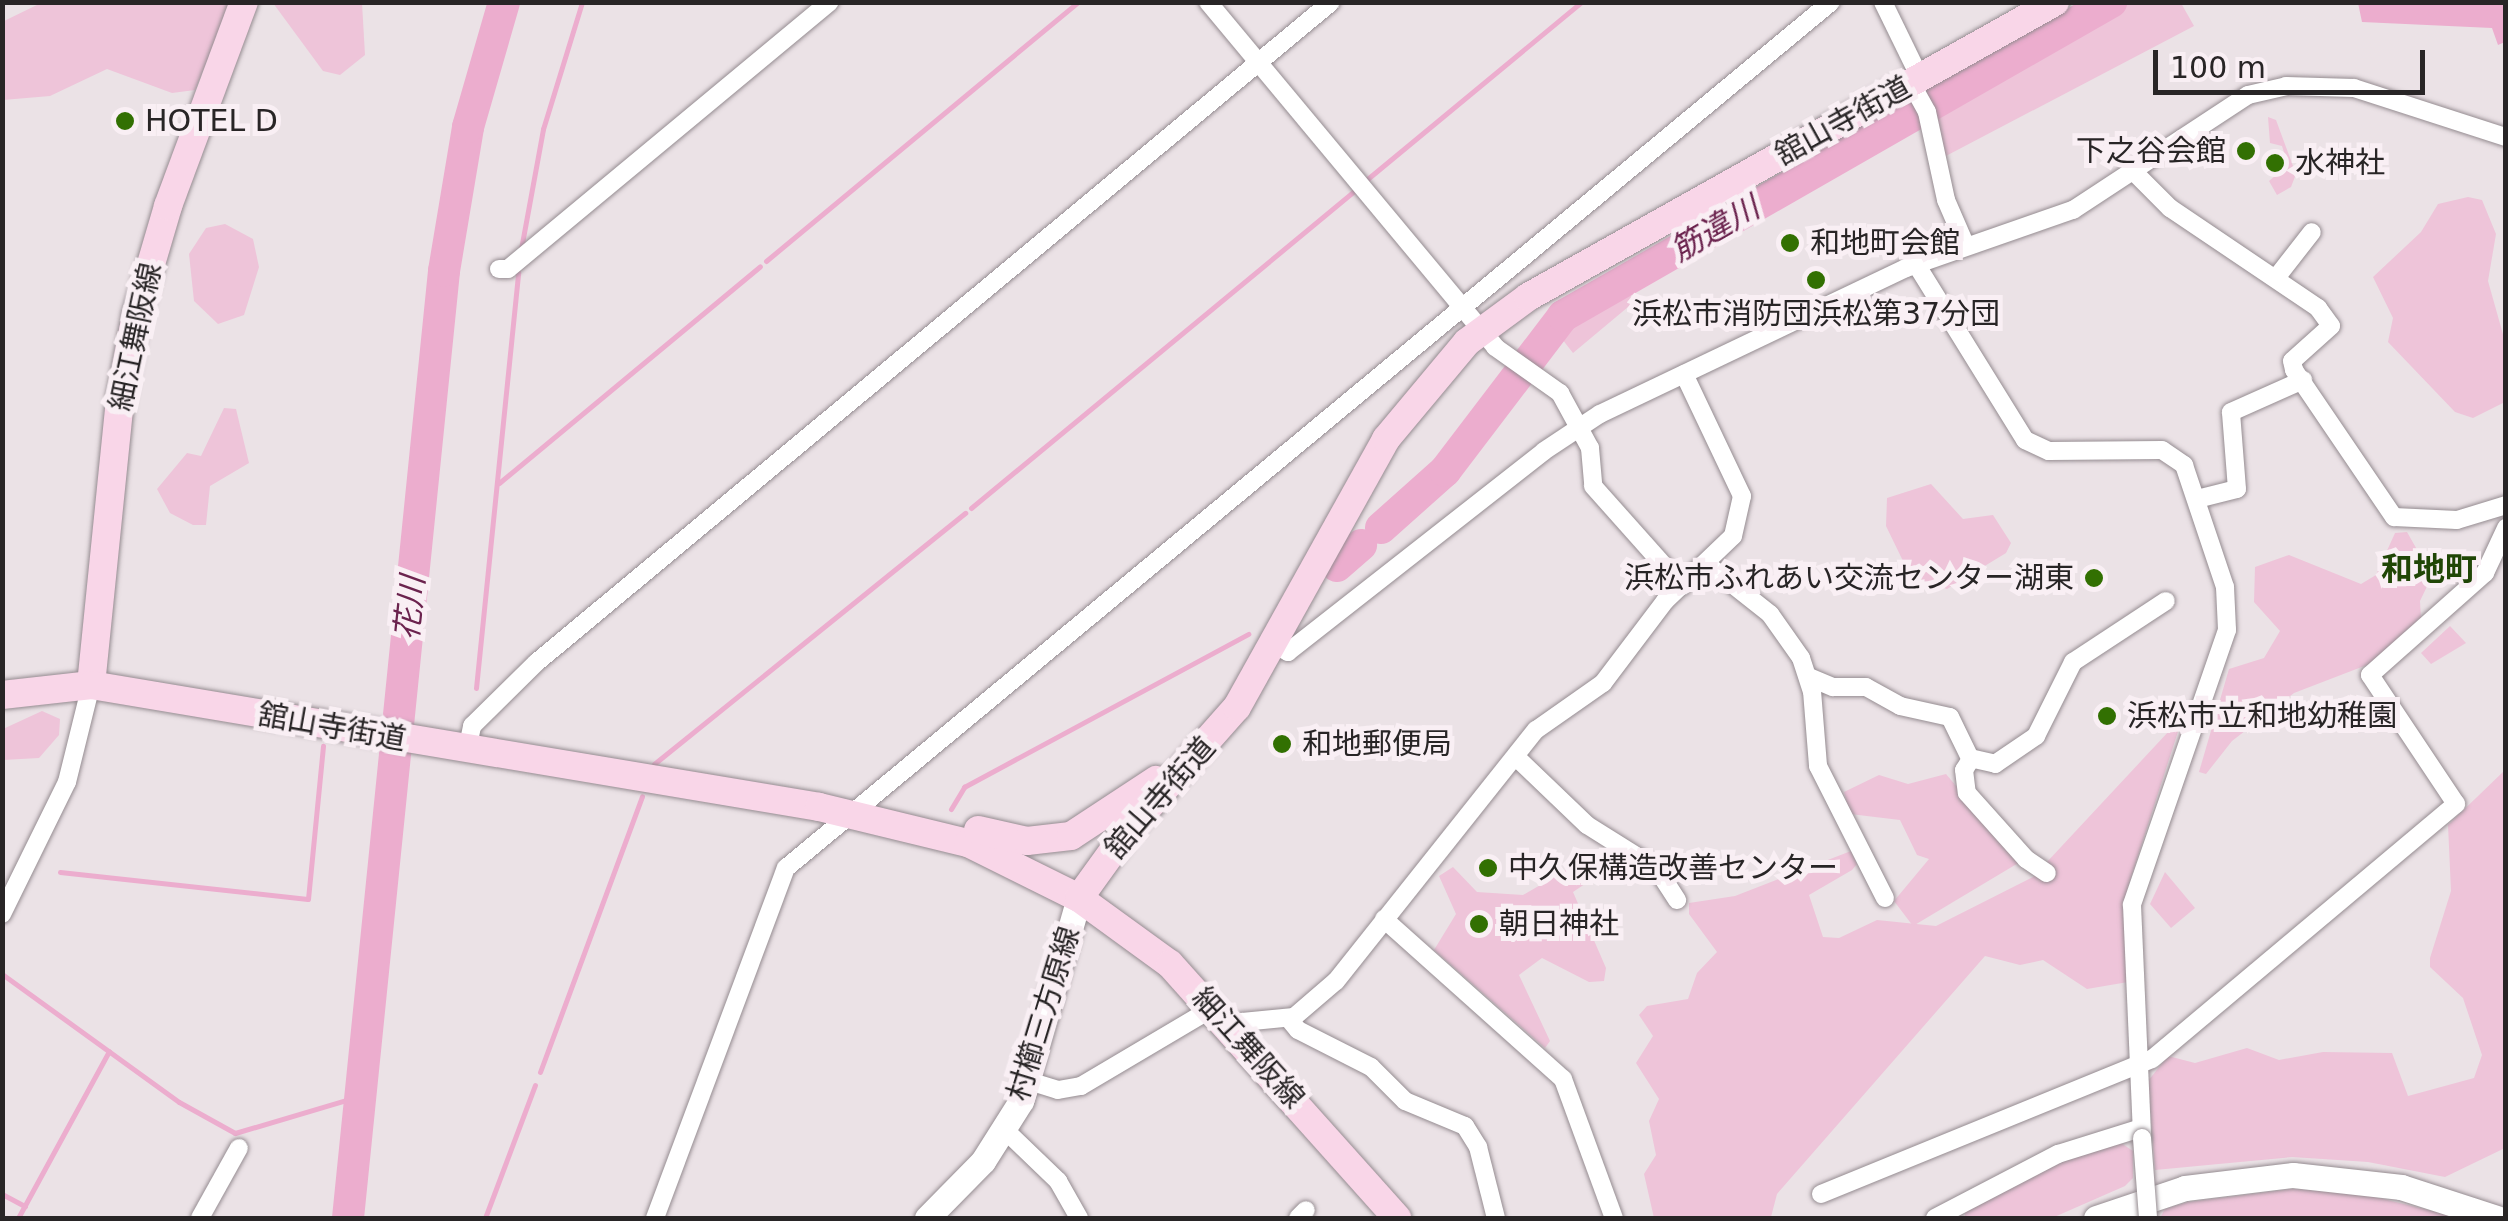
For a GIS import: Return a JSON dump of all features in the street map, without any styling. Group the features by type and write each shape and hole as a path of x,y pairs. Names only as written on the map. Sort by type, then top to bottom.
{"main road":[{"name":"細江舞阪線","path":"90,685 136,315 159,233 244,2"},
{"name":"舘山寺街道","path":"2,696 90,685 854,814 968,843 1079,898 1128,830 1216,734 1275,645 1399,418 1471,320 1528,297 1919,93 2055,2"},
{"path":"854,814 907,812 1012,840 1056,840 1098,824 1216,734"},
{"name":"細江舞阪線","path":"1079,898 1170,964 1397,1218"},
{"name":"村櫛三方原線","path":"927,1218 1005,1130 1029,1081 1079,898"},
{"path":"2096,1218 2184,1188 2293,1176 2401,1186 2497,1218"}],"street":[{"path":"499,269 508,269 830,2"},
{"path":"1208,2 1471,320 1519,368 1554,387 1581,426 1593,486 1682,586"},
{"path":"458,748 472,726 537,662 1331,2"},
{"path":"655,1218 786,868 1471,320 1832,2"},
{"path":"1883,2 1919,93 1946,200 1965,244"},
{"path":"1275,645 1288,652 1581,426 1916,264 2073,210 2232,102 2286,86 2376,92 2506,137"},
{"path":"2134,172 2170,208 2312,302 2331,326 2292,361 2394,517 2404,523 2457,520 2506,505"},
{"path":"2276,278 2312,232"},
{"path":"1916,264 2025,440 2049,451 2162,450 2184,465 2229,616 2167,818 2134,892 2148,1218"},
{"path":"1029,1081 1058,1090 1081,1086 1222,1019 1290,1019 1336,981 1536,730 1602,683 1682,586 1708,565 1738,527 1742,496 1684,374"},
{"path":"2197,499 2237,488 2231,412 2303,380"},
{"path":"1820,1194 2141,1063 2456,804 2370,675 2485,573 2506,528"},
{"path":"1708,565 1782,627 1809,677 1818,766 1885,898"},
{"path":"1971,759 1995,764 2024,748 2046,722 2073,662 2166,601"},
{"path":"1809,677 1833,687 1866,686 1900,706 1950,717 1971,759"},
{"path":"2,914 68,782 90,685"},
{"path":"1516,757 1587,825 1657,868 1677,900"},
{"path":"1971,759 1964,770 1967,793 2026,860 2047,872"},
{"path":"1384,919 1563,1079 1614,1218"},
{"path":"1290,1019 1298,1030 1371,1066 1405,1101 1464,1126 1478,1147 1496,1218"},
{"path":"1005,1130 1058,1181 1079,1218"},
{"path":"1945,1216 2058,1154 2142,1133"},
{"path":"200,1218 239,1148"}],"shaded area":[{"path":"41,3 231,3 195,90 172,93 107,69 50,96 3,100 2,22"},
{"path":"273,3 362,3 365,55 340,75 323,71"},
{"path":"2123,3 2181,3 2194,26 1944,157 1932,109"},
{"path":"2358,3 2505,3 2505,42 2498,45 2492,28 2362,22"},
{"path":"2268,117 2276,120 2296,174 2291,187 2277,195 2269,181 2288,165 2282,146 2270,143"},
{"path":"2468,197 2482,200 2496,234 2488,281 2506,345 2505,402 2473,418 2455,412 2388,342 2393,318 2373,277 2421,232 2438,204"},
{"path":"225,224 253,239 259,267 244,315 218,324 194,301 189,254 206,228"},
{"path":"1625,286 1634,302 1573,353 1562,339 1525,368 1566,320"},
{"path":"224,408 236,409 249,463 210,486 206,525 193,525 170,513 157,489 187,453 201,456"},
{"path":"1931,484 1963,519 1993,515 2011,543 2006,553 1947,589 1923,581 1903,561 1886,526 1887,498"},
{"path":"2407,532 2432,576 2420,601 2421,619 2372,663 2294,693 2232,741 2206,774 2199,772 2229,669 2264,658 2280,631 2254,602 2255,567 2289,555 2361,584 2376,575 2395,533"},
{"path":"2450,626 2466,643 2431,664 2421,653"},
{"path":"42,711 60,719 59,735 39,758 3,760 3,729"},
{"path":"2183,716 2127,890 2128,982 2087,989 2043,960 2020,965 1985,956 1777,1194 1771,1217 1654,1218 1644,1174 1656,1155 1649,1121 1659,1099 1636,1063 1653,1036 1639,1015 1647,1006 1688,999 1697,973 1717,952 1689,914 1689,903 1735,896 1851,851 1857,864 1852,870 1809,895 1823,937 1839,938 1877,920 1936,926 2033,877"},
{"path":"2505,770 2505,1148 2445,1177 2368,1162 2292,1157 2155,1170 2148,1081 2168,1056 2195,1063 2247,1048 2279,1060 2323,1052 2392,1053 2408,1096 2474,1078 2482,1055 2463,998 2430,967 2430,958 2451,891 2448,825"},
{"path":"1946,774 2020,862 1913,926 1894,901 1929,859 1917,855 1900,820 1850,814 1844,792 1879,775 1908,784"},
{"path":"1604,848 1641,871 1607,869 1573,892 1606,968 1604,981 1589,982 1542,958 1519,975 1550,1041 1545,1048 1434,950 1456,914 1439,876 1453,867 1477,892 1523,895"},
{"path":"2165,872 2195,908 2171,928 2150,904"},
{"path":"2121,1143 2133,1151 2133,1178 2125,1186 2052,1218 1965,1218 1965,1210 2048,1166"},
{"path":"2293,1189 2363,1194 2461,1218 2160,1218 2165,1209 2188,1202"}],"waterway":[{"name":"花川","path":"348,1218 444,271 468,127 504,2"},
{"path":"521,249 543,129 582,2"},
{"path":"766,261 1078,2"},
{"path":"1365,181 1581,2"},
{"name":"筋違川","path":"1381,528 1445,471 1563,316 2111,2"},
{"path":"971,508 1355,190"},
{"path":"499,483 760,266"},
{"path":"476,688 518,272"},
{"path":"654,764 965,513"},
{"name":"筋違川","path":"1337,566 1361,545"},
{"path":"951,809 964,787 1248,634"},
{"path":"60,872 308,899 323,746"},
{"path":"540,1072 642,796"},
{"path":"2,974 179,1102 235,1133 363,1095"},
{"path":"18,1218 109,1051"},
{"path":"485,1218 535,1085"},
{"path":"2,1194 25,1206"}],"place":[{"name":"HOTEL D","path":"125,121"},
{"name":"下之谷会館","path":"2246,151"},
{"name":"水神社","path":"2275,163"},
{"name":"和地町会館","path":"1790,243"},
{"name":"浜松市消防団浜松第37分団","path":"1816,280"},
{"name":"浜松市ふれあい交流センター湖東","path":"2094,578"},
{"name":"浜松市立和地幼稚園","path":"2107,716"},
{"name":"和地郵便局","path":"1282,744"},
{"name":"中久保構造改善センター","path":"1488,868"},
{"name":"朝日神社","path":"1479,924"}],"district":[{"name":"和地町","path":"2429,569"}]}
